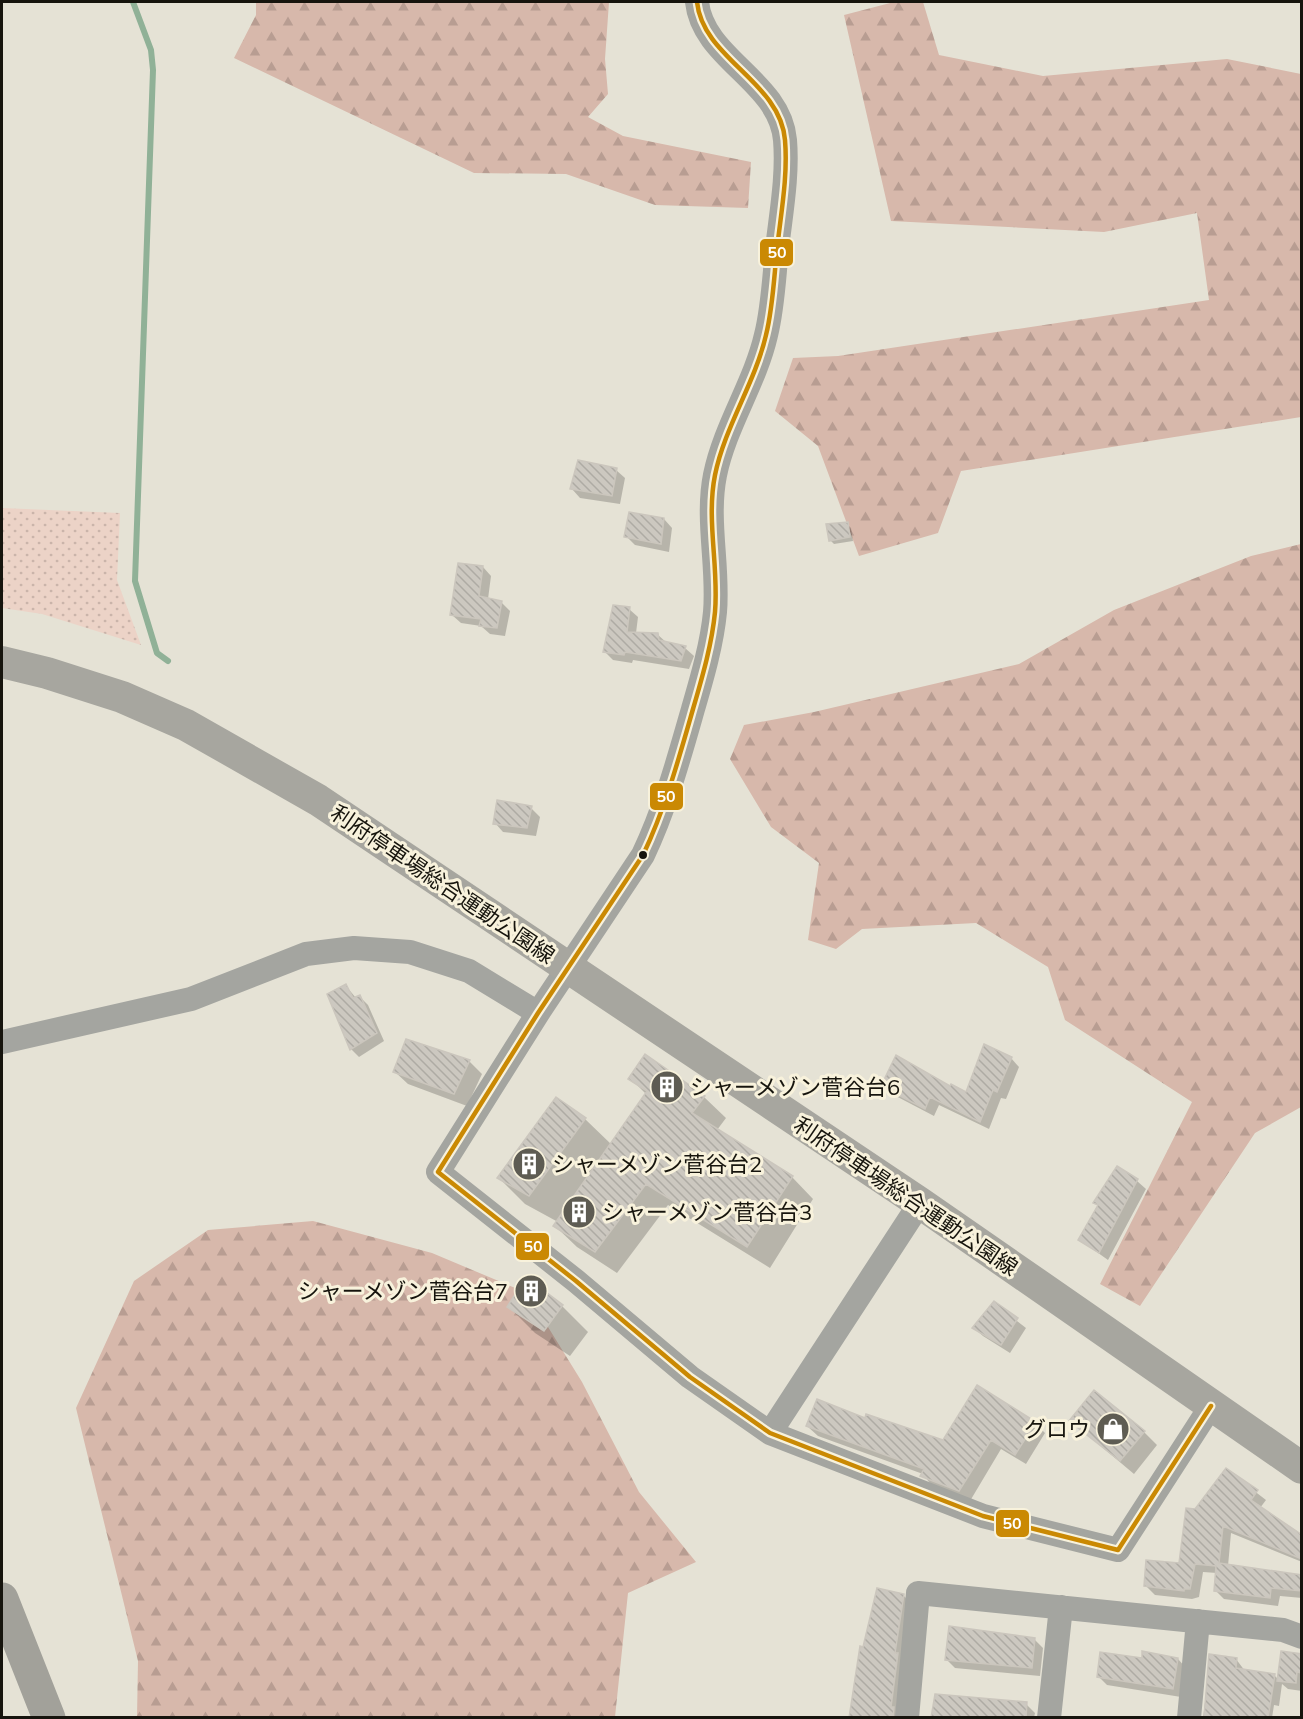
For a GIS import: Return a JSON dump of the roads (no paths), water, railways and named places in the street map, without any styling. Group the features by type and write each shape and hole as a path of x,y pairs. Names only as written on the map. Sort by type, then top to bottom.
{"highway":[{"path":"2,1599 49,1718"}],"main road":[{"name":"利府停車場総合運動公園線","path":"2,662 47,673 122,697 186,725 318,800 920,1203 1302,1468"}],"street":[{"path":"697,2 698,10 710,33 774,105 781,120 786,160 766,335 721,451 714,478 712,509 715,611 700,683 686,735 654,832 643,855 537,1013 438,1172 576,1281 690,1377 770,1433 983,1516 1118,1550 1211,1406"},
{"path":"2,1042 191,999 306,954 354,948 410,952 469,971 537,1013"},
{"path":"770,1433 920,1203"},
{"path":"907,1718 918,1593 1283,1630 1302,1637"},
{"path":"1049,1718 1061,1607"},
{"path":"1189,1718 1198,1621"}],"waterway":[{"path":"133,2 151,50 153,70 135,581 157,653 168,661"}],"place":[{"name":"シャーメゾン菅谷台6","path":"667,1087"},
{"name":"シャーメゾン菅谷台2","path":"529,1164"},
{"name":"シャーメゾン菅谷台3","path":"579,1212"},
{"name":"シャーメゾン菅谷台7","path":"531,1291"},
{"name":"グロウ","path":"1113,1429"}]}
